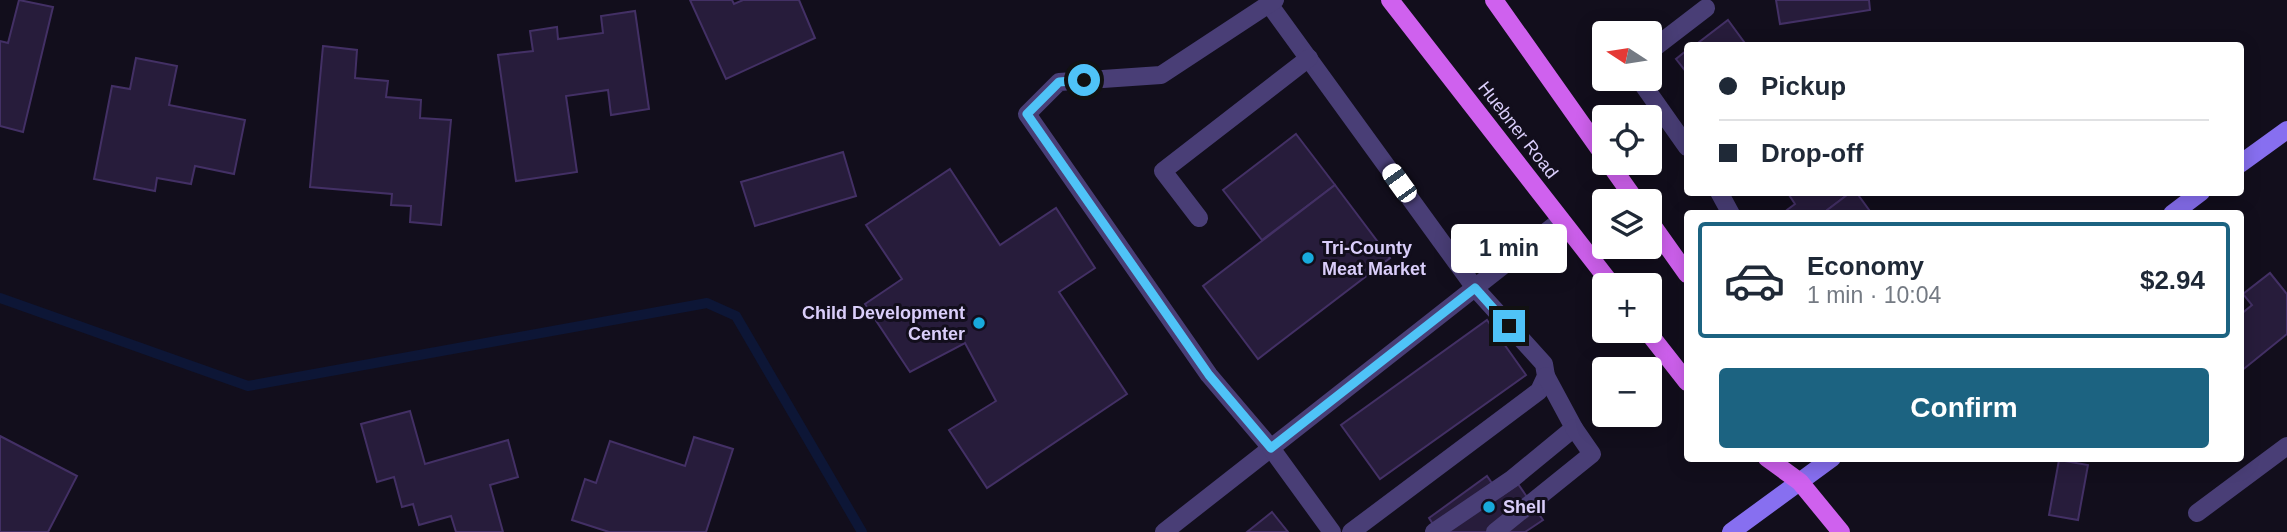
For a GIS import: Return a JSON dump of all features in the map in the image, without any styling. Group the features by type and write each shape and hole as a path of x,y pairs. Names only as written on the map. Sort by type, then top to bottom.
{"main road":[{"name":"Huebner Road","path":"1390,0 1603,273"},
{"path":"1494,0 1592,139"},
{"path":"2244,161 2287,130"},
{"path":"2177,210 2196,196"},
{"path":"1662,238 1684,268"},
{"path":"1656,343 1684,378"},
{"path":"1772,462 1800,482 1841,532"},
{"path":"1793,462 1800,482"},
{"path":"1731,532 1827,462"}],"street":[{"path":"1332,532 1271,448 1209,375 1027,114 1059,82 1161,75 1272,2 1309,58 1475,288 1544,364 1546,376 1574,428 1592,454 1495,532"},
{"path":"1662,42 1706,8"},
{"path":"1199,218 1163,171 1309,58"},
{"path":"1647,91 1684,143"},
{"path":"1164,532 1561,220"},
{"path":"1351,532 1539,391 1546,376"},
{"path":"1434,532 1512,480 1574,428"},
{"path":"2197,513 2287,446"}],"building":[{"path":"19,0 53,7 23,132 0,126 0,41 8,43"},
{"path":"690,0 732,0 734,4 743,0 799,0 815,38 726,79"},
{"path":"1776,0 1869,0 1870,10 1780,24"},
{"path":"635,11 649,109 611,115 608,90 566,96 577,172 516,181 498,55 533,51 530,31 557,27 558,39 603,33 601,16"},
{"path":"1728,20 1744,42 1699,42"},
{"path":"323,46 357,50 355,78 388,81 386,97 421,100 420,118 451,120 441,225 410,222 411,206 391,205 392,194 310,187"},
{"path":"1684,52 1684,69 1676,59"},
{"path":"136,58 177,66 169,105 245,120 234,174 195,166 191,184 157,178 155,191 94,179 112,86 130,89"},
{"path":"1296,134 1335,185 1262,240 1223,190"},
{"path":"843,152 856,196 755,226 741,182"},
{"name":"Child Development Center","path":"950,169 1000,245 1056,208 1095,268 1059,292 1127,394 987,488 949,430 996,401 965,343 910,372 865,304 902,279 866,225"},
{"path":"1335,185 1390,258 1258,359 1203,286"},
{"path":"1790,196 1846,196 1827,210 1787,210 1795,204"},
{"path":"1846,196 1859,196 1869,210 1827,210"},
{"path":"2270,273 2287,294 2287,334 2244,369 2244,312 2252,305 2244,293"},
{"path":"1487,320 1526,375 1380,479 1341,425"},
{"path":"410,411 425,464 508,440 518,477 490,485 503,532 456,532 451,516 419,525 413,504 402,507 394,477 377,482 361,424"},
{"path":"0,436 77,476 48,532 0,532"},
{"path":"694,437 733,449 706,532 609,532 572,520 585,479 596,483 610,441 685,466"},
{"path":"2059,462 2088,465 2078,520 2049,515"},
{"name":"Shell","path":"1487,476 1501,496 1518,484 1543,520 1525,532 1438,532 1429,518"},
{"path":"1272,512 1288,532 1247,532"}],"waterway":[{"path":"0,298 248,386 707,303 736,316 862,532"}],"place":[{"name":"Tri-County Meat Market","path":"1308,258"},
{"name":"Child Development Center","path":"979,323"},
{"name":"Shell","path":"1489,507"}],"route":[{"path":"1084,80 1059,82 1027,114 1209,375 1271,448 1475,288 1509,326"}]}
